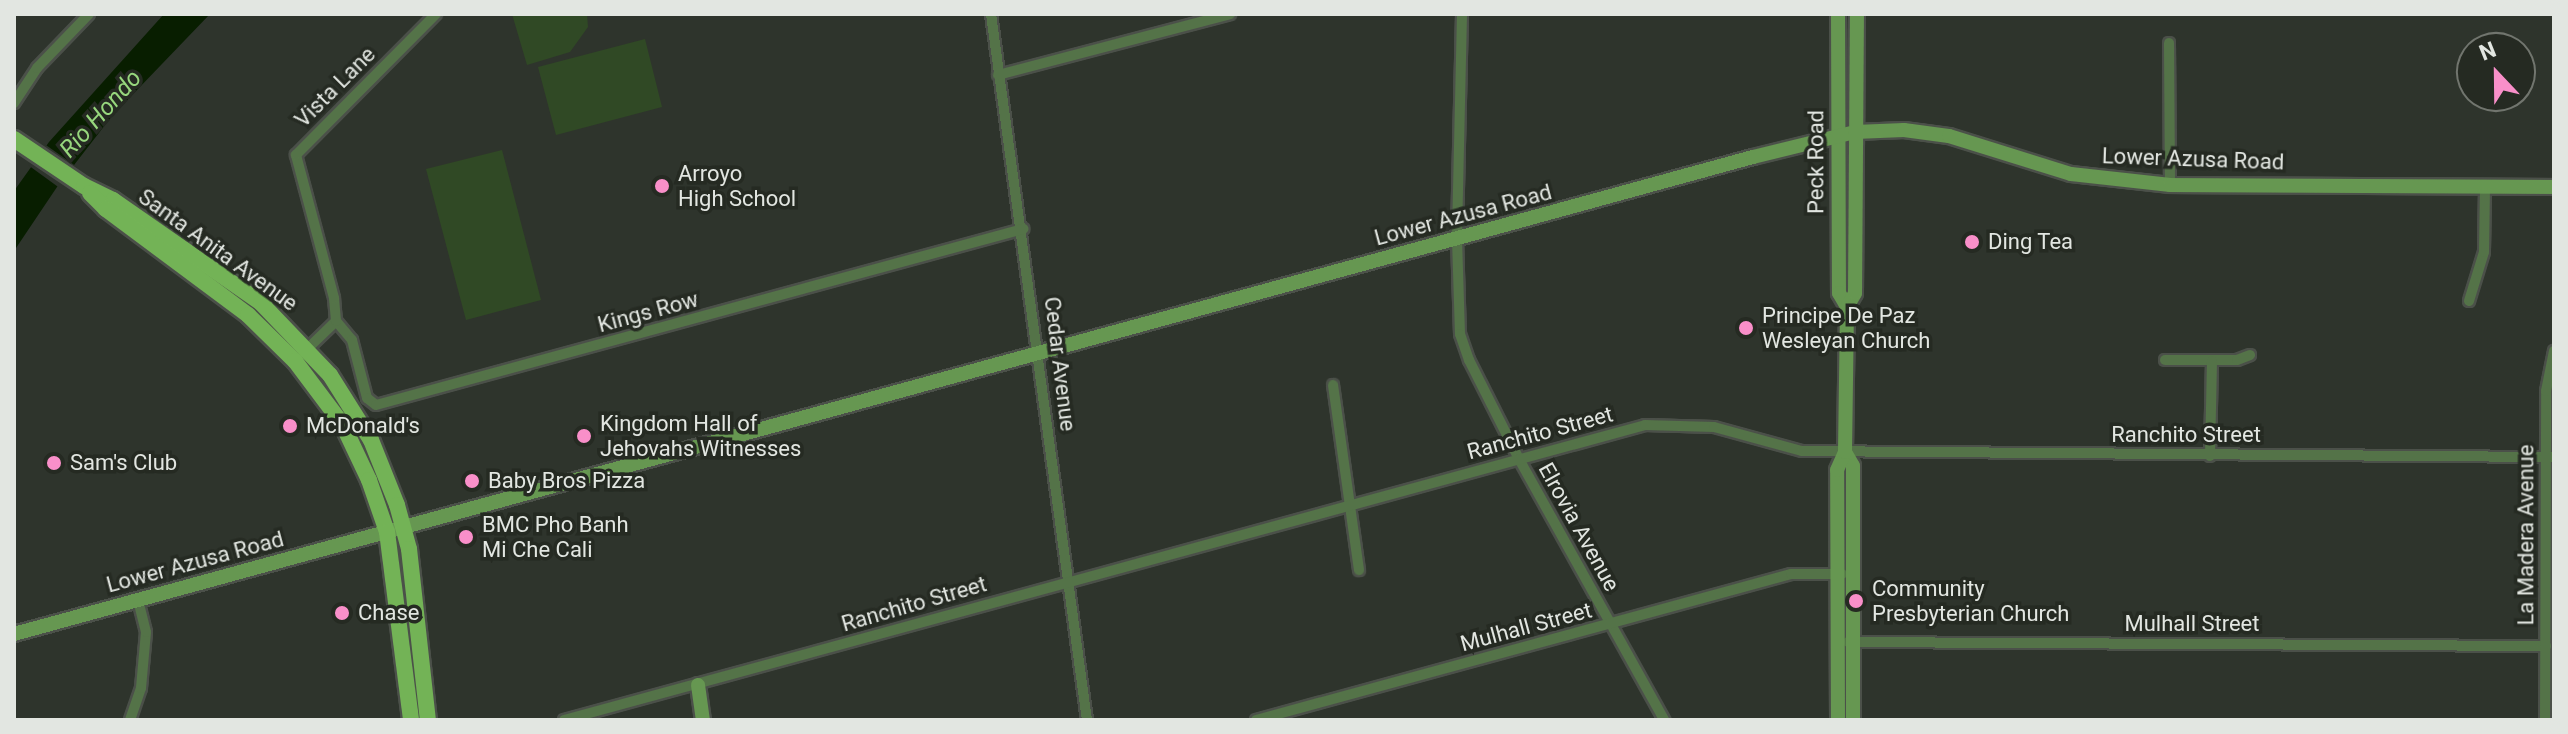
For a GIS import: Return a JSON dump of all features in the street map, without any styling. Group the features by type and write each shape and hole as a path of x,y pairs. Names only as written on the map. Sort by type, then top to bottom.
{"main road":[{"name":"Peck Road","path":"1838,14 1839,293 1847,307"},
{"name":"Peck Road","path":"1838,720 1846,642 1853,466 1845,452 1847,307 1855,293 1857,14"},
{"name":"Lower Azusa Road","path":"14,634 1855,132 1904,130 1949,136 2071,174 2170,185 2554,187"},
{"name":"Santa Anita Avenue","path":"17,138 84,186 113,200 246,292 308,349 330,375 371,440 395,531 411,720"},
{"name":"Santa Anita Avenue","path":"84,186 106,209 248,315 295,361 356,448 395,531 409,549 428,720"},
{"path":"198,278 212,278 235,291 246,292"},
{"name":"Peck Road","path":"1846,642 1853,720"},
{"path":"698,685 703,720"}],"street":[{"path":"14,103 37,68 89,14"},
{"name":"Vista Lane","path":"296,155 436,14"},
{"name":"Cedar Avenue","path":"991,14 1023,229 1066,583 1087,720"},
{"path":"998,75 1230,14"},
{"name":"Elrovia Avenue","path":"1462,14 1457,239 1460,334 1469,360 1519,459 1664,720"},
{"path":"2169,43 2170,185"},
{"name":"Kings Row","path":"296,155 334,298 336,321 352,340 367,398 376,405 1023,229"},
{"path":"2469,301 2484,252 2485,186"},
{"path":"295,361 336,321"},
{"name":"La Madera Avenue","path":"2545,720 2550,457 2546,391 2554,351"},
{"path":"2165,360 2237,360 2250,355"},
{"path":"2210,456 2212,361"},
{"path":"1333,385 1359,570"},
{"name":"Ranchito Street","path":"564,720 1645,425 1683,423 1714,427 1802,451 2550,457"},
{"name":"Mulhall Street","path":"1256,720 1610,626 1791,574 1847,574"},
{"path":"130,720 141,688 146,632 138,601"},
{"name":"Mulhall Street","path":"1846,642 2546,646"}],"shaded area":[{"path":"512,14 587,14 588,27 570,52 527,65"},
{"path":"645,39 662,107 556,135 538,67"},
{"path":"502,150 541,300 466,320 426,169"}],"water":[{"name":"Rio Hondo","path":"164,14 210,14 112,116 57,187 14,251 14,191 49,142"}],"pier":[{"path":"43,143 77,167 61,189 28,165"}],"place":[{"name":"Arroyo High School","path":"662,186"},
{"name":"Ding Tea","path":"1972,242"},
{"name":"Principe De Paz Wesleyan Church","path":"1746,328"},
{"name":"McDonald's","path":"290,426"},
{"name":"Kingdom Hall of Jehovahs Witnesses","path":"584,436"},
{"name":"Sam's Club","path":"54,463"},
{"name":"Baby Bros Pizza","path":"472,481"},
{"name":"BMC Pho Banh Mi Che Cali","path":"466,537"},
{"name":"Community Presbyterian Church","path":"1856,601"},
{"name":"Chase","path":"342,613"}]}
